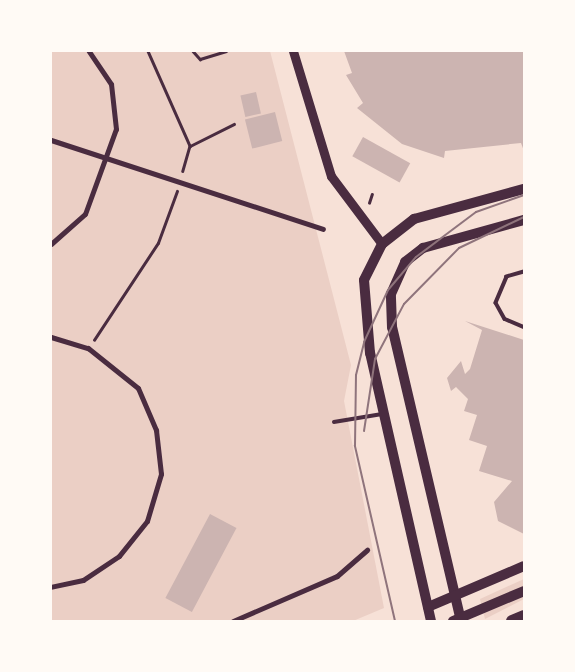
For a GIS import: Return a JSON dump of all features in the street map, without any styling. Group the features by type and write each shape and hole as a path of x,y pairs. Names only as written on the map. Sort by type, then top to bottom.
{"highway":[{"path":"429,615 524,566"},
{"path":"453,621 524,591"},
{"path":"512,621 524,616"}],"main road":[{"path":"429,615 384,414 361,296 382,244 414,219 524,189"},
{"path":"461,621 392,327 391,294 405,262 423,248 524,220"}],"street":[{"path":"51,244 85,214 109,160 117,109 111,84 89,51"},
{"path":"293,51 331,176 382,244"},
{"path":"51,140 323,229"},
{"path":"51,337 88,348 122,371 149,407 161,474 147,521 120,556 83,580 51,587"},
{"path":"233,621 337,576 367,550"}],"lane":[{"path":"524,272 504,281 496,303 505,319 524,327"},
{"path":"334,422 384,414"}],"path":[{"path":"88,348 158,243 181,182 190,146 148,51"},
{"path":"193,51 200,59 226,51"},
{"path":"190,146 234,124"},
{"path":"369,203 372,194"}],"shaded area":[{"path":"51,51 270,51 351,365 344,401 384,608 353,621 51,621"},
{"path":"524,579 524,599 485,619 480,599"}],"building":[{"path":"344,51 524,51 524,151 521,143 445,151 444,158 402,144 357,108 363,103 346,75 352,73"},
{"path":"256,92 261,113 245,117 240,96"},
{"path":"275,112 282,141 252,149 245,119"},
{"path":"363,137 410,163 400,182 352,156"},
{"path":"465,321 524,340 524,534 498,521 494,502 512,481 479,471 487,446 469,440 477,415 464,411 468,399 456,387 451,391 447,378 461,361 465,374 470,369 482,330"},
{"path":"210,514 236,528 192,612 165,598"}],"tram line":[{"path":"395,621 355,446 356,375 364,342 388,290 416,257 476,212 524,195"},
{"path":"364,431 375,359 404,304 459,248 524,217"}]}
